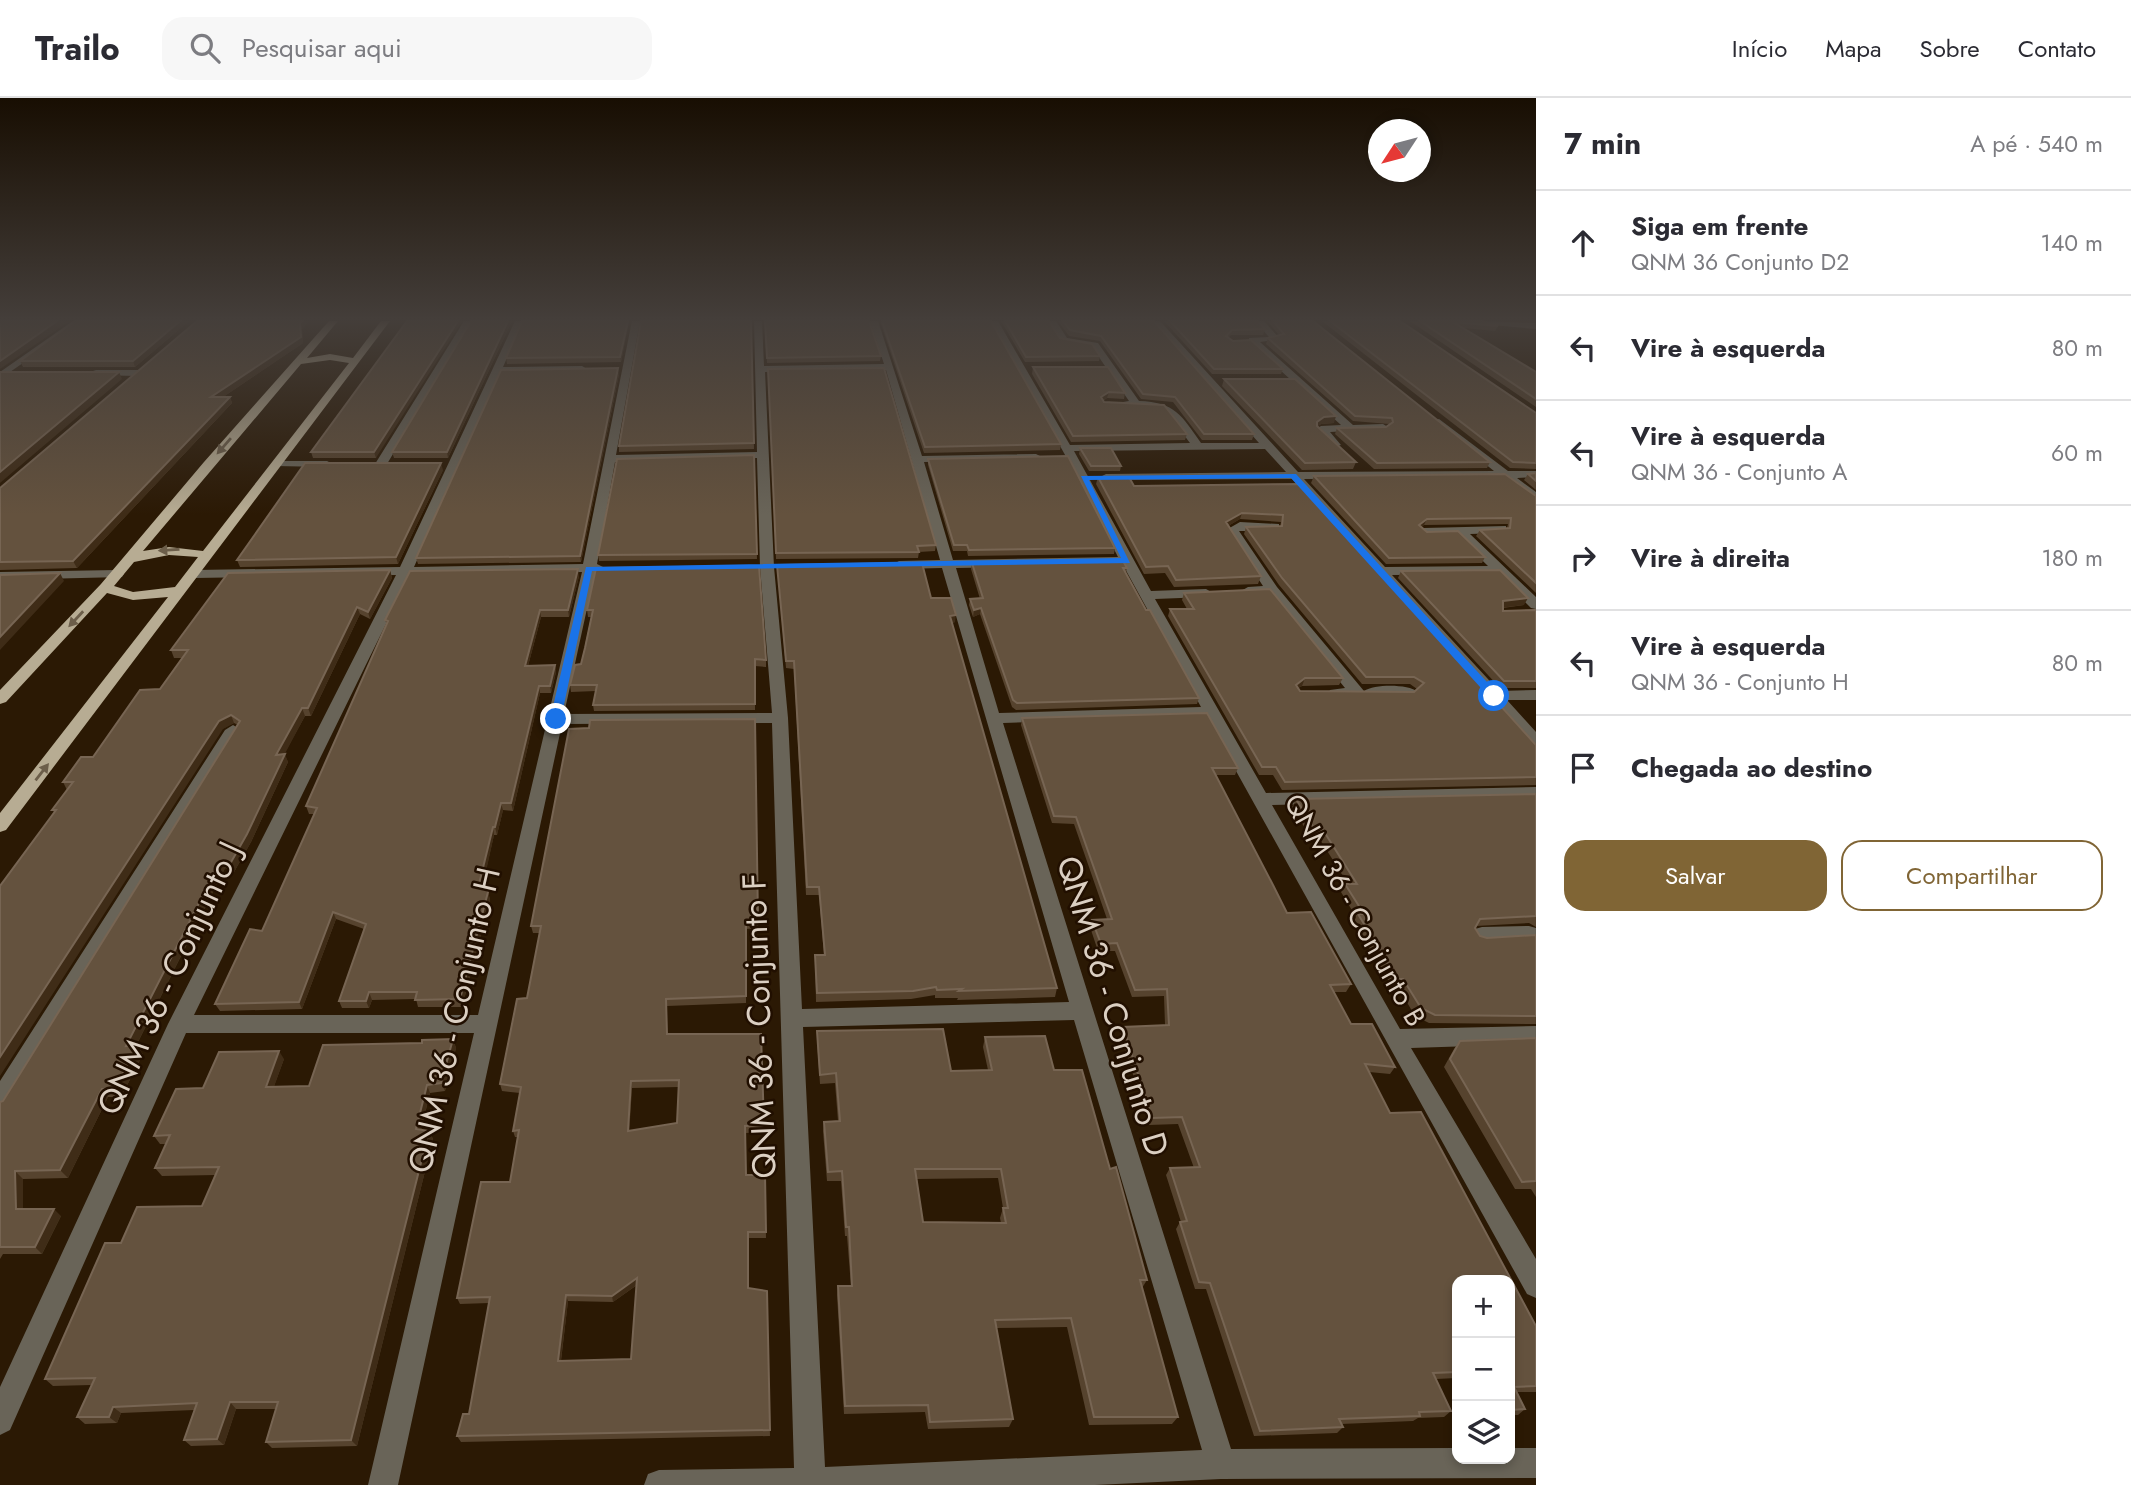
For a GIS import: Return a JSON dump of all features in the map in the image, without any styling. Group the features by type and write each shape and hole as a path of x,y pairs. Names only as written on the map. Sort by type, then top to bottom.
{"main road":[{"path":"0,699 106,587 277,386"},
{"path":"0,826 183,590 336,386"},
{"path":"129,559 171,549 208,556"},
{"path":"106,587 115,593 132,596 183,590"}],"street":[{"path":"381,464 429,386"},
{"name":"QNM 36 - Conjunto J","path":"0,1420 179,1024 406,569 447,464 487,386"},
{"name":"QNM 36 - Conjunto H","path":"383,1485 589,569 624,386"},
{"name":"QNM 36 - Conjunto F","path":"760,386 767,567 780,718 810,1483"},
{"name":"QNM 36 - Conjunto D","path":"896,386 993,718 1221,1464"},
{"name":"QNM 36 - Conjunto B","path":"1030,386 1065,453 1084,478 1127,561 1394,1040 1536,1285"},
{"path":"1123,386 1136,404"},
{"path":"1221,386 1266,446 1536,742"},
{"path":"1304,386 1350,428"},
{"path":"1116,404 1170,408 1197,446"},
{"path":"1433,417 1536,498"},
{"path":"1342,450 1321,429 1383,427"},
{"path":"1065,453 1197,446 1266,446"},
{"path":"608,459 761,455"},
{"path":"916,459 1045,456"},
{"path":"279,464 343,464"},
{"path":"1084,478 1293,476 1365,471 1536,474"},
{"path":"1275,527 1240,526 1232,530 1272,590 1357,692"},
{"path":"1424,532 1502,529"},
{"path":"1459,531 1500,570 1533,609"},
{"path":"884,565 1127,561"},
{"path":"195,574 616,568"},
{"path":"1381,571 1500,570"},
{"path":"0,576 117,573"},
{"path":"1147,595 1272,590"},
{"path":"1316,693 1410,692"},
{"path":"1494,696 1536,695"},
{"path":"993,718 1212,712"},
{"path":"556,719 780,718"},
{"path":"0,1101 233,730"},
{"path":"1261,799 1536,793"},
{"path":"1482,935 1534,937"},
{"path":"792,1018 1082,1011"},
{"path":"179,1024 488,1024"},
{"path":"1394,1040 1536,1035"},
{"path":"659,1485 810,1483 1221,1464 1536,1463"}],"building":[{"path":"0,386 103,386 0,472"},
{"path":"121,386 228,386 211,397 230,397 73,561 0,562 0,488"},
{"path":"360,386 416,386 374,452 311,452"},
{"path":"432,386 478,386 447,452 392,452"},
{"path":"494,386 614,386 580,556 416,558"},
{"path":"630,386 753,386 754,443 619,446"},
{"path":"769,386 889,386 936,545 917,546 919,552 776,553"},
{"path":"904,386 1028,386 1061,444 925,447"},
{"path":"1044,386 1120,386 1125,393 1109,392 1101,397 1104,402 1164,405 1187,434 1073,436"},
{"path":"1137,386 1211,386 1254,434 1204,434 1175,397 1143,394"},
{"path":"1230,386 1302,386 1336,416 1324,417 1317,422 1317,426 1356,462 1305,463"},
{"path":"1321,386 1394,386 1490,462 1377,463 1337,428 1386,427 1393,422 1392,418 1355,416"},
{"path":"1414,386 1496,386 1536,413 1536,463 1513,462"},
{"path":"1516,386 1536,386 1536,399"},
{"path":"1080,448 1111,448 1121,466 1091,466"},
{"path":"754,455 757,554 598,555 617,459"},
{"path":"1068,456 1115,548 969,550 967,545 954,545 928,459"},
{"path":"305,463 441,463 396,557 237,560"},
{"path":"1536,473 1536,481 1528,474"},
{"path":"1505,474 1536,496 1536,583 1480,530 1510,528 1511,518 1427,519 1419,525 1427,532 1458,531 1485,557 1389,558 1314,476"},
{"path":"1098,477 1129,477 1134,486 1301,484 1536,745 1536,777 1285,782 1276,767 1262,767 1170,609 1194,609 1184,593 1270,589 1343,678 1305,678 1296,685 1300,691 1414,692 1424,683 1414,677 1366,677 1282,578 1246,527 1282,526 1283,515 1242,513 1226,522 1261,576 1176,580 1168,566 1146,567"},
{"path":"1123,561 1127,568 1123,568 1146,610 1150,610 1199,698 1017,703 1013,700 981,608 974,610 970,599 983,598 972,563"},
{"path":"922,563 931,598 951,598 956,615 950,616 1057,988 959,991 962,989 937,990 936,987 913,991 817,993 815,955 825,955 819,887 807,887 794,661 786,661 777,565"},
{"path":"759,566 766,660 755,659 755,704 593,705 597,685 570,685 575,665 581,664 585,648 593,610 587,610 596,568"},
{"path":"578,569 568,610 540,610 525,666 555,665 550,686 539,686 511,803 501,803 493,827 478,888 487,887 488,892 460,999 415,1000 417,992 369,992 366,1001 339,1001 366,924 333,912 299,1002 215,1004 250,929 262,931 317,808 306,806 388,621 385,620 410,571"},
{"path":"390,570 368,612 357,607 308,708 302,708 276,755 285,754 230,864 221,860 126,1046 137,1045 115,1089 102,1089 60,1170 15,1171 16,1209 54,1209 35,1247 0,1247 0,1102 240,721 231,715 219,721 0,1057 0,886 56,810 52,810 73,782 63,782 81,757 93,757 140,690 160,689 188,650 171,650 228,573"},
{"path":"1500,570 1528,598 1503,601 1503,611 1536,610 1536,681 1504,681 1401,571"},
{"path":"60,573 0,637 0,575"},
{"path":"1207,713 1238,768 1212,768 1287,913 1311,912 1351,984 1330,985 1351,1024 1372,1024 1395,1067 1365,1064 1390,1113 1421,1112 1509,1275 1452,1275 1452,1372 1433,1373 1451,1411 1419,1412 1420,1416 1339,1419 1343,1427 1260,1431 1210,1283 1199,1282 1180,1222 1187,1221 1170,1168 1200,1167 1182,1117 1152,1118 1123,1027 1169,1025 1167,989 1135,990 1117,943 1101,944 1092,920 1112,919 1076,817 1054,816 1022,718"},
{"path":"755,719 758,921 746,922 746,996 666,999 667,1034 761,1034 764,1125 745,1126 746,1175 765,1175 766,1232 748,1232 748,1288 767,1291 770,1430 457,1436 463,1414 469,1414 490,1297 457,1298 481,1182 510,1182 519,1130 513,1131 521,1087 500,1084 517,999 527,998 541,926 531,926 569,729 589,728 590,720","holes":["679,1080 677,1123 628,1131 631,1081","637,1278 631,1359 558,1361 566,1295 612,1296"]},
{"path":"1536,794 1536,916 1480,919 1475,928 1480,936 1487,938 1536,935 1536,1016 1435,1015 1421,1008 1403,979 1397,979 1358,914 1364,914 1345,884 1357,884 1323,830 1315,830 1296,799"},
{"path":"943,1029 951,1071 992,1070 985,1037 1045,1036 1054,1070 1082,1070 1110,1169 1116,1167 1147,1280 1140,1280 1178,1417 1094,1417 1071,1318 995,1320 1013,1419 930,1422 928,1405 845,1406 838,1286 852,1286 849,1227 846,1227 842,1171 828,1172 824,1122 840,1121 836,1073 820,1075 817,1031","holes":["915,1169 1001,1169 1008,1208 1003,1208 1006,1223 923,1222"]},
{"path":"1536,1038 1536,1181 1522,1182 1450,1059 1460,1041"},
{"path":"453,1039 441,1083 427,1085 416,1129 429,1131 351,1440 266,1442 278,1402 230,1402 217,1439 184,1440 197,1403 113,1407 109,1417 77,1417 95,1378 45,1379 105,1243 121,1243 137,1207 202,1206 219,1167 155,1168 170,1135 154,1136 176,1089 203,1088 219,1052 279,1051 266,1087 309,1086 323,1045 422,1043 422,1040"},
{"path":"1515,1287 1536,1326 1536,1386 1515,1387"},
{"path":"1515,1389 1525,1409 1515,1410"}],"route":[{"path":"556,719 589,569 1127,561 1084,478 1293,476 1494,696"}]}
